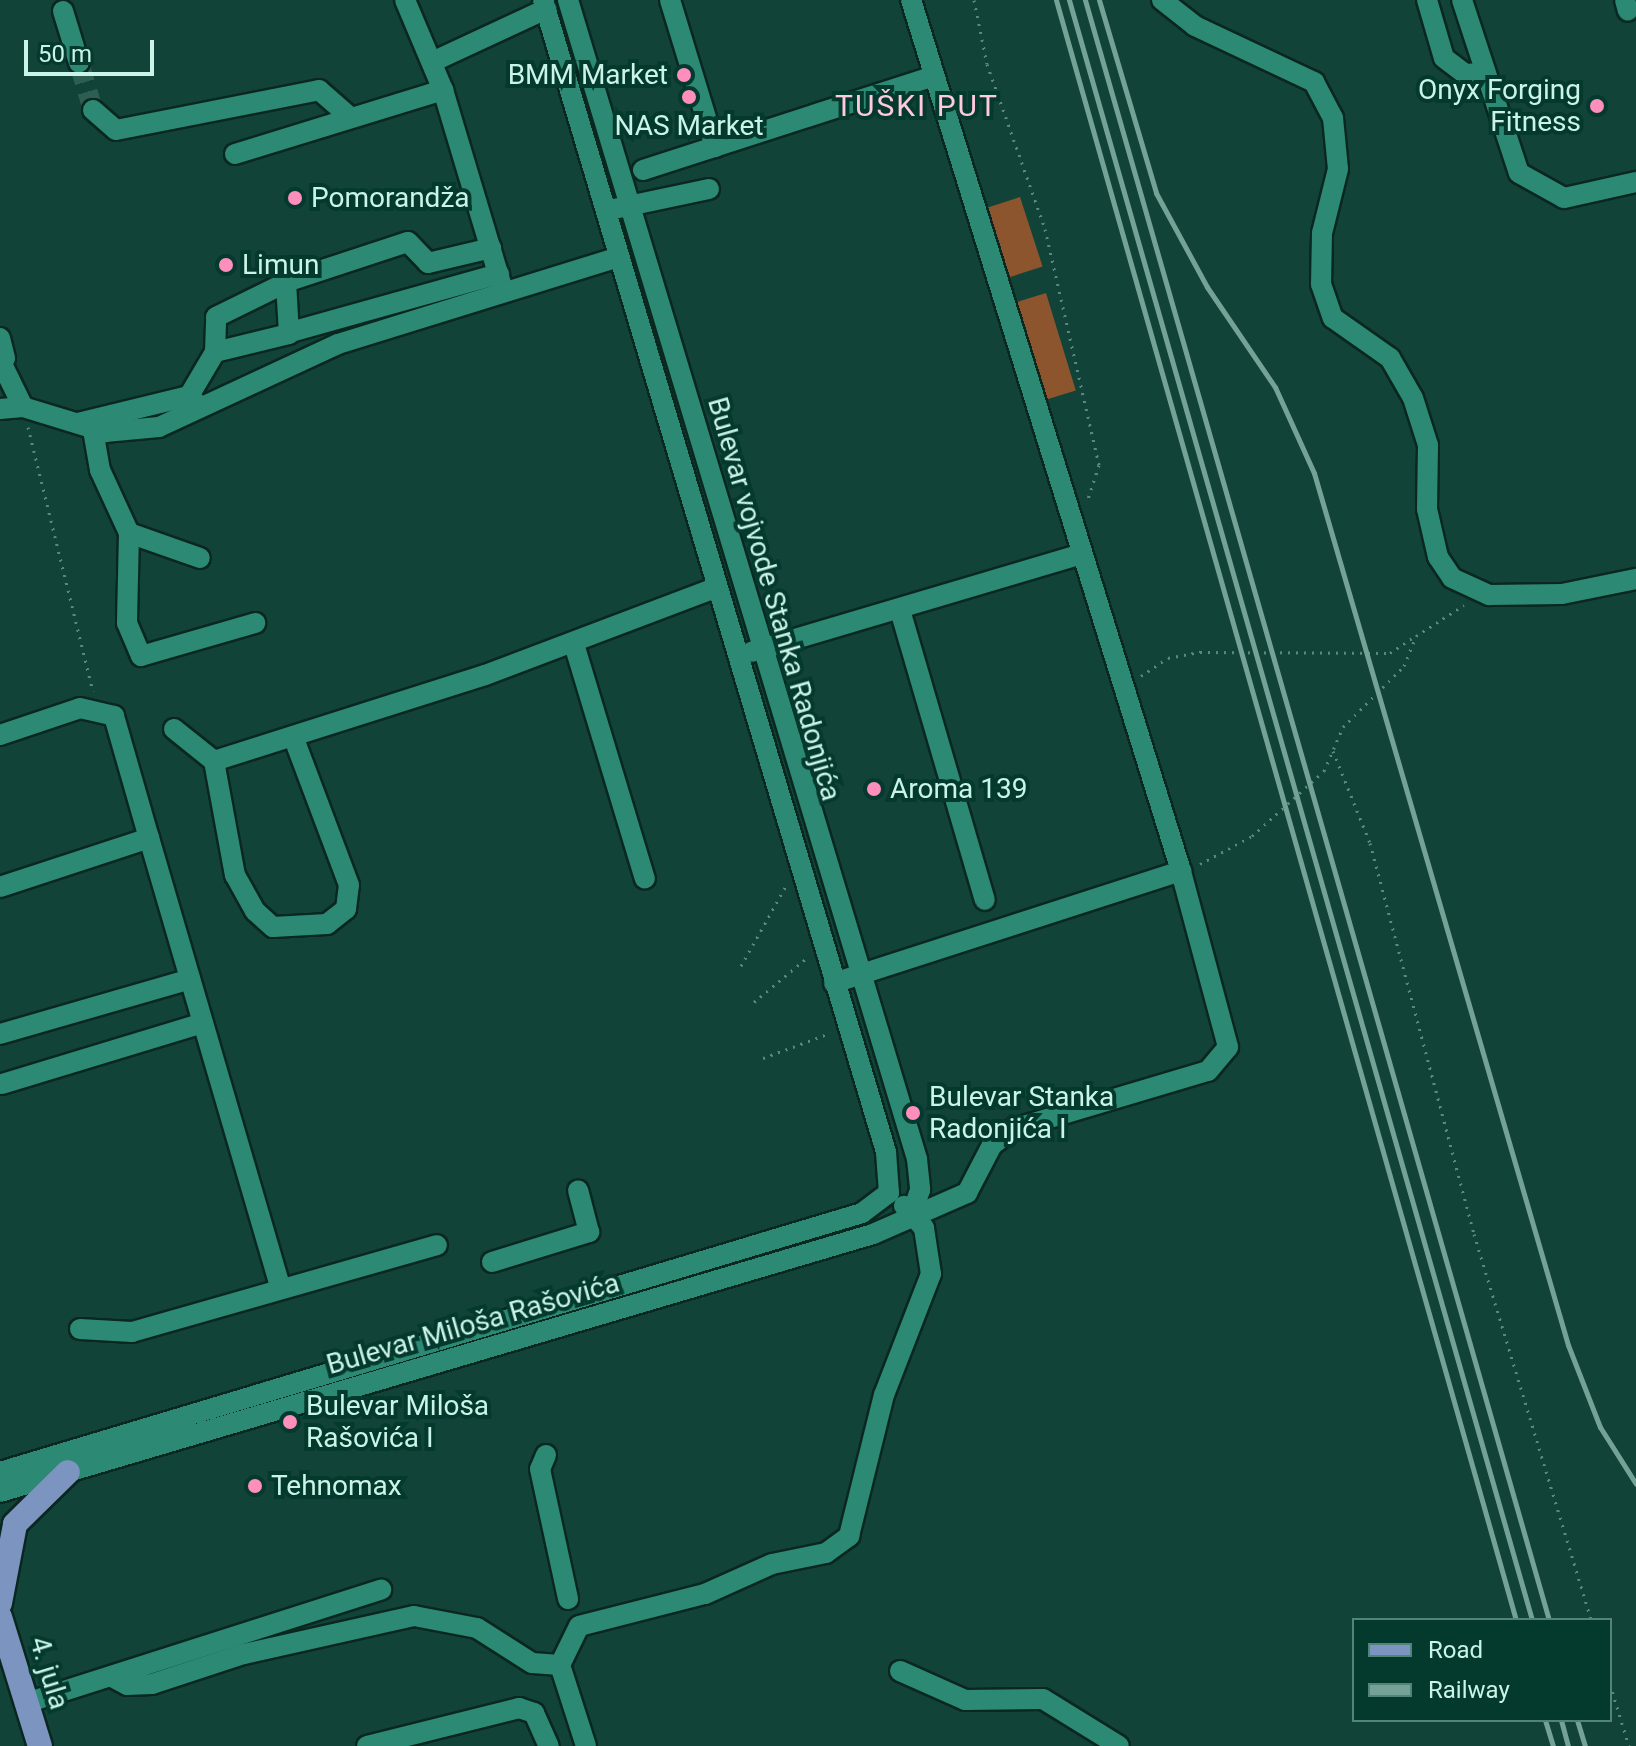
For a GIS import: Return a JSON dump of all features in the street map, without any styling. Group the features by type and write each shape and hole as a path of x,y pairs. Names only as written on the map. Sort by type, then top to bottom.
{"main road":[{"path":"0,1603 15,1524 68,1472"},
{"name":"4. jula","path":"0,1617 40,1746"}],"street":[{"path":"405,0 443,90 501,282"},
{"name":"Bulevar vojvode Stanka Radonjića","path":"568,0 616,208 619,257 713,589 891,1173 889,1193"},
{"path":"670,0 715,147"},
{"name":"Bulevar Miloša Rašovića","path":"0,1492 873,1234 912,1213 967,1193 992,1145 1013,1129 1221,1060 1228,1047 1181,871 911,0"},
{"path":"1162,0 1195,26 1314,82 1333,118 1338,169 1322,233 1321,284 1333,318 1390,358 1413,398 1428,445 1427,509 1438,557 1452,578 1489,595 1562,594 1636,579"},
{"path":"1427,0 1444,58 1465,74 1483,73"},
{"path":"1462,0 1511,160 1529,183 1578,199 1636,182"},
{"path":"432,62 544,5"},
{"name":"Bulevar vojvode Stanka Radonjića","path":"544,5 616,208 760,649 917,1159 920,1190 912,1213"},
{"path":"63,11 79,63"},
{"path":"643,170 934,76"},
{"path":"93,110 116,130 319,90 350,117"},
{"path":"235,154 443,90"},
{"path":"616,208 704,188 688,156"},
{"path":"195,402 215,352 216,317 281,285 408,242 428,263 491,248"},
{"path":"215,352 501,282 619,257"},
{"path":"0,409 23,407 70,425 93,430 135,432 195,402 501,282"},
{"path":"281,285 291,332"},
{"path":"0,338 2,359 23,407"},
{"path":"70,425 195,402"},
{"path":"93,430 100,470 129,533 127,623 141,656 255,623"},
{"path":"129,533 200,558"},
{"path":"736,657 1082,554"},
{"path":"214,761 574,644 713,589"},
{"path":"900,610 985,900"},
{"path":"574,644 645,879"},
{"path":"0,735 60,713 101,709 123,729 149,838 280,1286"},
{"path":"174,729 214,761 235,875 255,911 273,927 327,924 346,909 349,885 293,736"},
{"path":"0,887 149,838"},
{"path":"834,983 1181,871"},
{"path":"0,1034 190,979"},
{"path":"2,1084 203,1023"},
{"path":"492,1262 589,1232 578,1190"},
{"path":"586,1746 560,1665 570,1637 590,1619 705,1594 772,1564 826,1553 849,1536 884,1395 931,1274 924,1228 889,1193"},
{"name":"Bulevar Miloša Rašovića","path":"0,1472 862,1213 889,1193"},
{"path":"80,1329 132,1332 280,1286 437,1245"},
{"path":"546,1455 540,1469 568,1599"},
{"path":"26,1703 381,1590"},
{"path":"112,1677 127,1685 152,1684 244,1654 414,1616 477,1628 532,1663 560,1665"},
{"path":"900,1671 965,1700 1043,1699 1119,1746"},
{"path":"367,1746 519,1708 534,1713 549,1746"}],"path":[{"path":"974,0 987,64 1045,229 1099,465 1084,515 1072,524"},
{"path":"23,407 101,709"},
{"path":"1126,695 1168,658 1390,653 1489,595"},
{"path":"1181,871 1252,836 1324,771 1343,727 1404,666 1416,636"},
{"path":"1333,751 1370,843 1474,1234 1590,1618"},
{"path":"741,966 777,895 801,876"},
{"path":"754,1002 786,970 825,954"},
{"path":"763,1058 847,1027"},
{"path":"1612,1691 1629,1746"}],"shaded area":[{"path":"1020,197 1043,266 1003,279 980,210"},
{"path":"1046,293 1076,391 1044,400 1014,303"}],"tunnel":[{"path":"79,63 93,110"}],"railway":[{"path":"1056,0 1515,1618"},
{"path":"1069,0 1531,1618"},
{"path":"1085,0 1548,1618"},
{"path":"1099,0 1156,193 1207,287 1275,387 1314,473 1568,1345 1600,1427 1636,1484"},
{"path":"1546,1722 1553,1746"},
{"path":"1562,1722 1568,1746"},
{"path":"1578,1722 1585,1746"}],"place":[{"name":"BMM Market","path":"684,75"},
{"name":"NAS Market","path":"689,97"},
{"name":"Onyx Forging Fitness","path":"1597,106"},
{"name":"Pomorandža","path":"295,198"},
{"name":"Limun","path":"226,265"},
{"name":"Aroma 139","path":"874,789"},
{"name":"Bulevar Stanka Radonjića I","path":"913,1113"},
{"name":"Bulevar Miloša Rašovića I","path":"290,1422"},
{"name":"Tehnomax","path":"255,1486"}],"district":[{"name":"TUŠKI PUT","path":"917,106"}]}
